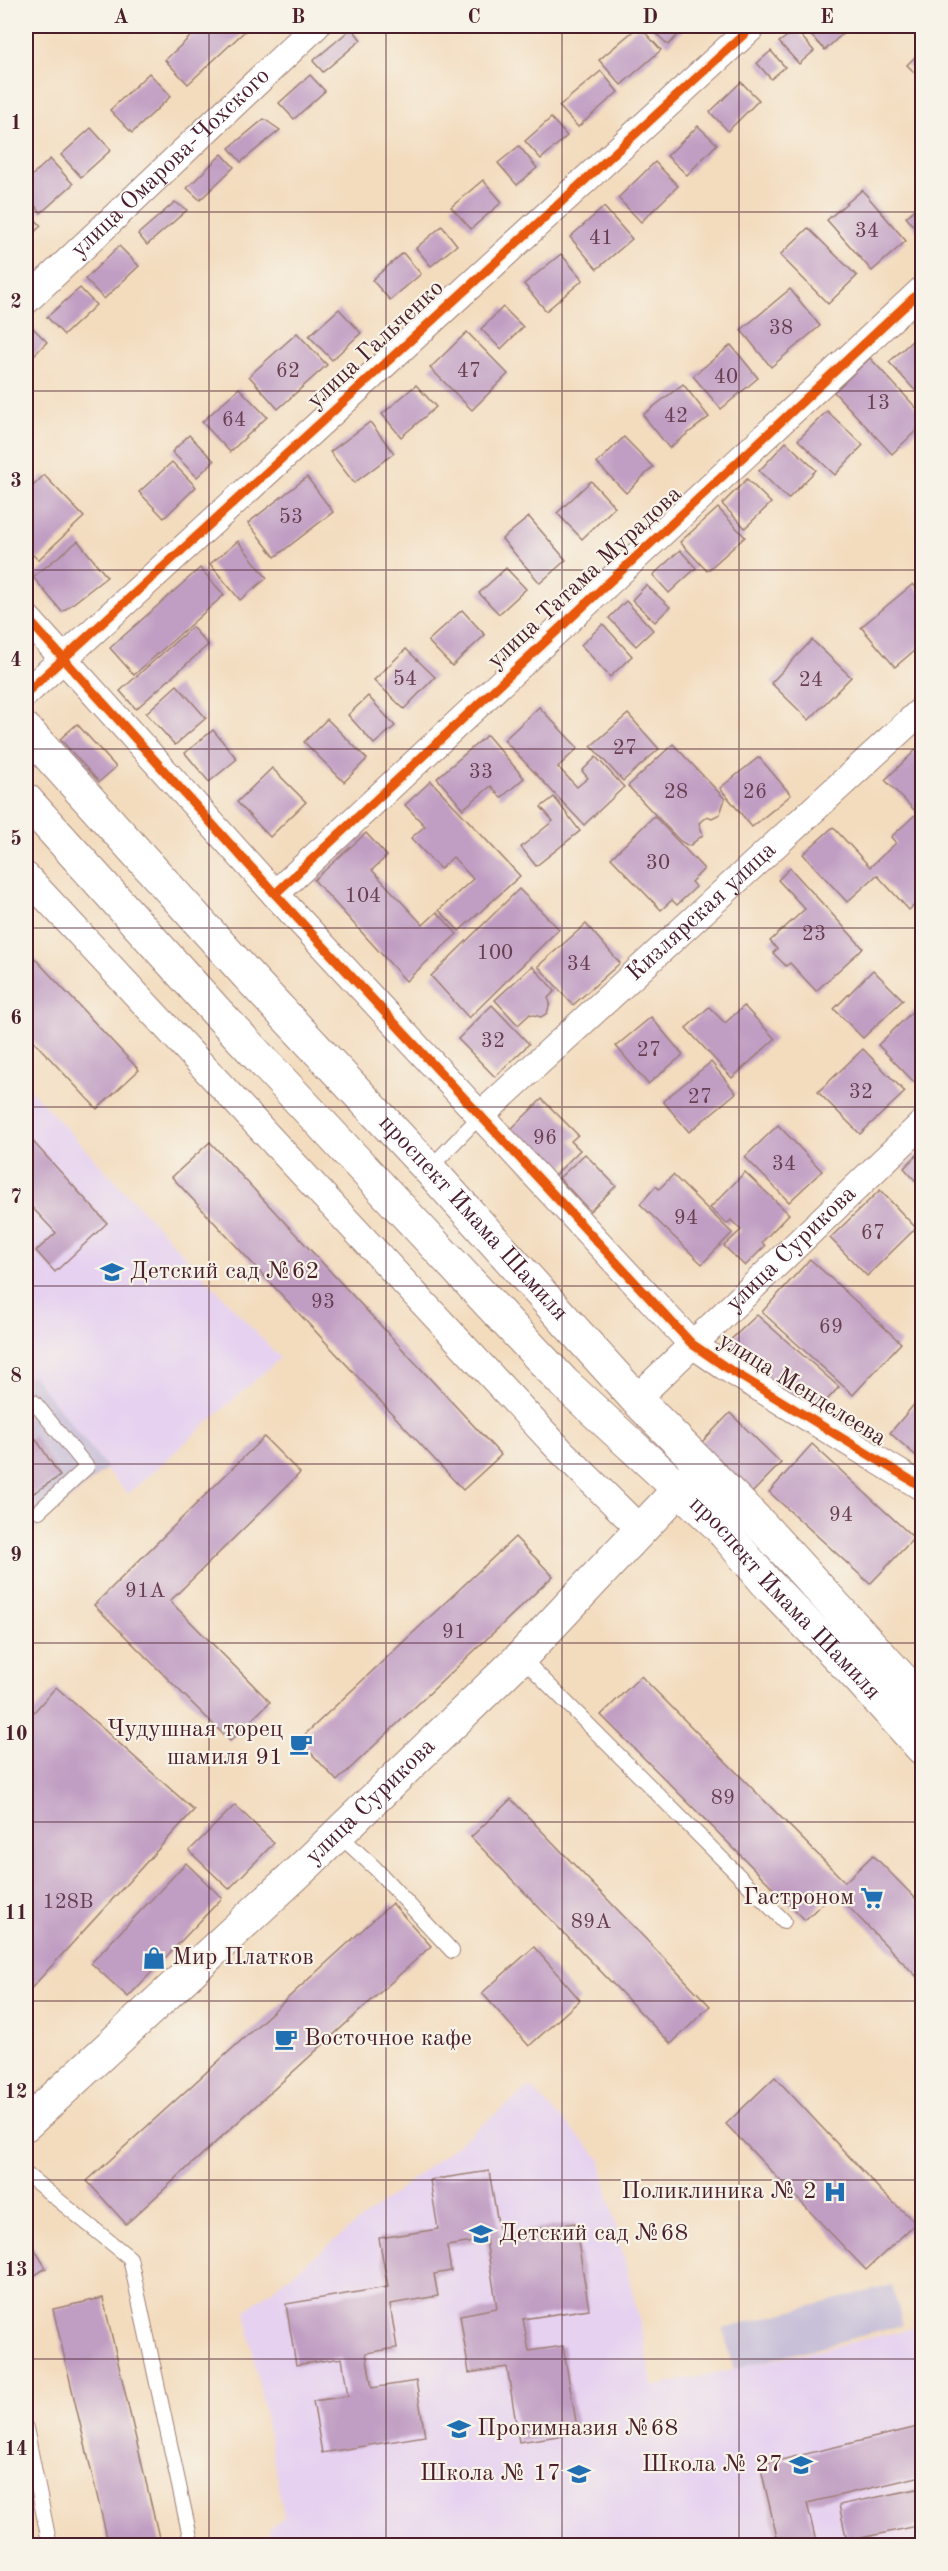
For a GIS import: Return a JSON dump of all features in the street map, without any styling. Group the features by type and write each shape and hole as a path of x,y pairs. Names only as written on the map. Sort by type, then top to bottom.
{"main road":[{"name":"проспект Имама Шамиля","path":"26,730 251,979 429,1169 636,1399 702,1464 922,1701"},
{"name":"проспект Имама Шамиля","path":"26,800 214,1009 564,1383 718,1525 766,1582 922,1748"},
{"name":"улица Сурикова","path":"608,1423 636,1399"},
{"name":"улица Сурикова","path":"26,2124 309,1862 336,1833 521,1657 642,1531 702,1464"}],"street":[{"name":"улица Омарова-Чохского","path":"26,301 316,26"},
{"name":"улица Гальченко","path":"26,693 753,26"},
{"name":"улица Татама Мурадова","path":"275,894 922,290"},
{"name":"улица Менделеева","path":"26,616 275,894 692,1344 724,1366 922,1486"},
{"name":"Кизлярская улица","path":"481,1115 922,710"},
{"path":"26,876 560,1450 642,1531"},
{"name":"улица Сурикова","path":"636,1399 922,1125"}],"lane":[{"path":"429,1169 481,1115"},
{"path":"26,1406 34,1402 87,1467 39,1511"},
{"path":"521,1657 784,1921"},
{"path":"336,1833 375,1868 452,1951"},
{"path":"26,2174 130,2258 192,2546"},
{"path":"26,2428 50,2546"}],"shaded area":[{"name":"Детский сад №62","path":"26,1085 280,1358 128,1494 26,1382"},
{"path":"32,1375 107,1468 26,1537 26,1378"},
{"path":"530,2087 600,2158 653,2387 922,2326 922,2545 271,2545 268,2530 284,2517 245,2311"},
{"path":"892,2285 903,2325 734,2369 723,2329"}],"building":[{"path":"202,26 240,26 245,31 188,84 165,60"},
{"path":"639,26 661,50 621,85 599,60"},
{"path":"649,26 687,26 668,45"},
{"path":"802,26 851,26 825,50"},
{"path":"352,28 361,40 323,72 313,61"},
{"path":"796,30 814,51 799,64 779,42"},
{"path":"922,50 922,80 907,65"},
{"path":"771,51 785,67 771,79 757,63"},
{"path":"601,71 618,92 578,127 559,106"},
{"path":"149,73 171,96 132,133 110,110"},
{"path":"310,75 325,91 294,119 279,103"},
{"path":"741,82 759,100 728,131 710,112"},
{"path":"551,118 567,136 541,159 525,141"},
{"path":"264,119 280,130 241,162 229,148"},
{"path":"698,126 717,144 687,175 667,156"},
{"path":"91,128 111,150 81,177 61,155"},
{"path":"519,146 537,168 517,185 498,163"},
{"path":"222,154 234,167 200,200 187,188"},
{"path":"50,159 73,184 41,213 26,195 26,181"},
{"path":"655,162 678,186 641,222 618,198"},
{"path":"483,180 502,202 471,229 451,207"},
{"path":"862,190 906,241 872,271 827,220"},
{"path":"175,202 187,210 147,245 138,234"},
{"path":"922,203 922,237 906,217"},
{"path":"604,207 632,239 597,269 570,237"},
{"path":"26,208 41,226 26,239"},
{"path":"442,226 457,245 431,266 416,248"},
{"path":"808,228 857,276 828,304 780,255"},
{"path":"119,246 139,266 104,299 85,279"},
{"path":"403,253 421,274 390,300 372,280"},
{"path":"561,254 583,280 546,311 524,284"},
{"path":"80,288 96,305 64,335 47,317"},
{"path":"790,289 820,326 771,367 741,330"},
{"path":"503,307 523,327 501,349 481,329"},
{"path":"339,309 361,333 332,360 309,336"},
{"path":"31,326 47,342 26,363 26,332"},
{"path":"467,332 508,374 472,410 430,368"},
{"path":"922,332 922,398 889,362"},
{"path":"297,333 327,365 278,409 249,376"},
{"path":"731,345 758,378 721,409 693,376"},
{"path":"870,358 922,414 922,425 892,454 834,392"},
{"path":"683,384 709,417 669,448 643,415"},
{"path":"416,385 436,407 401,437 382,414"},
{"path":"239,388 267,417 230,452 202,422"},
{"path":"827,411 863,445 835,475 798,440"},
{"path":"370,422 394,453 354,483 330,452"},
{"path":"189,435 214,461 197,477 172,452"},
{"path":"624,437 653,467 626,493 597,463"},
{"path":"786,442 816,470 788,499 759,471"},
{"path":"172,462 196,487 164,518 139,492"},
{"path":"44,475 84,517 38,560 26,548 26,493"},
{"path":"307,477 333,512 275,557 248,523"},
{"path":"747,479 771,503 745,528 722,504"},
{"path":"591,481 615,507 582,539 557,513"},
{"path":"718,508 745,537 707,571 680,542"},
{"path":"529,517 566,560 540,583 502,539"},
{"path":"78,541 107,577 62,612 33,577"},
{"path":"238,541 267,578 240,600 210,564"},
{"path":"680,550 696,568 669,593 653,575"},
{"path":"200,568 224,595 134,675 110,648"},
{"path":"506,568 526,589 499,614 479,593"},
{"path":"913,584 922,595 922,644 895,667 861,627"},
{"path":"646,585 670,607 655,622 632,600"},
{"path":"626,601 653,630 636,646 609,618"},
{"path":"462,610 485,635 452,666 428,641"},
{"path":"603,624 632,656 610,677 581,645"},
{"path":"192,627 208,645 136,709 120,691"},
{"path":"812,640 851,677 809,720 771,683"},
{"path":"406,649 435,677 404,709 374,680"},
{"path":"177,685 206,718 175,745 146,713"},
{"path":"368,696 395,726 374,744 348,715"},
{"path":"539,707 578,748 558,767 577,787 588,778 582,771 596,757 624,787 584,825 504,740"},
{"path":"628,714 659,749 623,781 591,746"},
{"path":"327,719 367,759 344,782 304,742"},
{"path":"77,724 116,767 99,782 60,739"},
{"path":"213,730 237,759 209,782 185,753"},
{"path":"487,735 524,778 501,798 491,786 463,809 437,778"},
{"path":"673,744 725,799 720,814 712,818 707,816 699,823 703,835 689,846 680,841 628,786"},
{"path":"922,744 922,818 885,780"},
{"path":"759,757 791,795 752,827 720,788"},
{"path":"272,768 306,802 270,837 237,802"},
{"path":"431,781 520,876 459,931 439,910 473,879 453,857 440,869 411,838 425,826 405,805"},
{"path":"554,797 580,831 536,866 521,847 553,821 541,807"},
{"path":"915,815 922,822 922,898 909,910 877,875 847,902 803,854 833,827 870,867 896,843 891,837"},
{"path":"654,816 704,869 691,882 696,887 677,905 672,900 661,910 611,858"},
{"path":"366,833 387,856 372,870 423,925 437,912 457,934 406,981 314,880"},
{"path":"790,868 863,948 816,991 790,963 786,966 773,953 777,949 770,941 805,909 778,880"},
{"path":"519,889 559,929 469,1018 431,976"},
{"path":"586,924 620,963 573,1005 538,966"},
{"path":"26,949 139,1070 97,1109 26,1033"},
{"path":"532,966 555,991 548,998 550,1003 547,1013 541,1017 530,1014 518,1025 495,1000"},
{"path":"873,970 903,1000 863,1038 834,1009"},
{"path":"492,1005 529,1044 495,1077 458,1039"},
{"path":"744,1006 775,1039 732,1078 686,1028 709,1007 725,1023"},
{"path":"914,1010 922,1018 922,1074 914,1082 878,1045"},
{"path":"651,1017 683,1055 648,1084 616,1046"},
{"path":"863,1049 905,1092 860,1134 818,1092"},
{"path":"711,1062 736,1093 689,1132 663,1101"},
{"path":"542,1099 578,1135 571,1141 580,1150 554,1176 509,1131"},
{"path":"778,1125 822,1171 789,1202 745,1157"},
{"path":"26,1134 107,1223 55,1272 36,1251 56,1233 26,1201"},
{"path":"210,1142 501,1455 463,1490 172,1177"},
{"path":"922,1150 922,1188 904,1168"},
{"path":"585,1154 616,1186 590,1211 559,1178"},
{"path":"745,1172 789,1214 762,1242 765,1246 745,1266 724,1246 741,1230 731,1220 727,1224 710,1208"},
{"path":"673,1175 732,1233 702,1264 640,1204 656,1186 659,1189"},
{"path":"880,1190 916,1228 867,1276 830,1238"},
{"path":"810,1259 901,1343 853,1395 762,1312"},
{"path":"757,1315 839,1387 814,1414 722,1348"},
{"path":"922,1395 922,1461 890,1433"},
{"path":"730,1413 781,1463 749,1496 698,1446"},
{"path":"34,1436 60,1476 26,1498 26,1441"},
{"path":"264,1437 300,1473 170,1601 270,1702 230,1741 94,1605"},
{"path":"812,1444 914,1538 870,1584 769,1492"},
{"path":"515,1537 553,1576 337,1781 299,1740"},
{"path":"641,1676 845,1882 873,1855 922,1905 922,1982 834,1892 805,1920 601,1715"},
{"path":"56,1687 194,1810 26,1994 26,1721"},
{"path":"511,1799 710,2006 671,2044 471,1837"},
{"path":"235,1805 274,1843 229,1889 189,1851"},
{"path":"186,1863 222,1898 128,1997 91,1963"},
{"path":"392,1903 431,1946 126,2224 87,2181"},
{"path":"534,1947 580,2000 529,2046 482,1993"},
{"path":"775,2077 883,2193 916,2223 866,2270 726,2124"},
{"path":"489,2171 500,2235 575,2223 589,2309 523,2319 529,2351 563,2346 578,2433 519,2442 507,2367 469,2373 460,2315 497,2308 486,2240 447,2246 451,2271 434,2274 438,2296 390,2304 397,2348 366,2353 372,2388 416,2381 425,2436 322,2453 313,2401 348,2396 342,2358 296,2365 286,2304 388,2287 379,2238 438,2229 430,2180"},
{"path":"922,2223 922,2238 915,2231"},
{"path":"26,2235 46,2268 26,2281"},
{"path":"103,2298 161,2546 109,2546 53,2309"},
{"path":"922,2426 922,2476 807,2503 817,2546 779,2546 760,2465"},
{"path":"922,2488 922,2525 847,2541 839,2505"}],"cycle path":[{"path":"26,693 753,26"},
{"path":"275,894 922,290"},
{"path":"26,617 275,894 692,1344 922,1487"}],"place":[{"name":"Детский сад №62","path":"112,1272"},
{"name":"Чудушная торец шамиля 91","path":"301,1744"},
{"name":"Гастроном","path":"872,1898"},
{"name":"Мир Платков","path":"154,1958"},
{"name":"Восточное кафе","path":"286,2039"},
{"name":"Поликлиника № 2","path":"835,2192"},
{"name":"Детский сад №68","path":"481,2234"},
{"name":"Прогимназия №68","path":"459,2429"},
{"name":"Школа № 27","path":"801,2465"},
{"name":"Школа № 17","path":"579,2474"}]}
